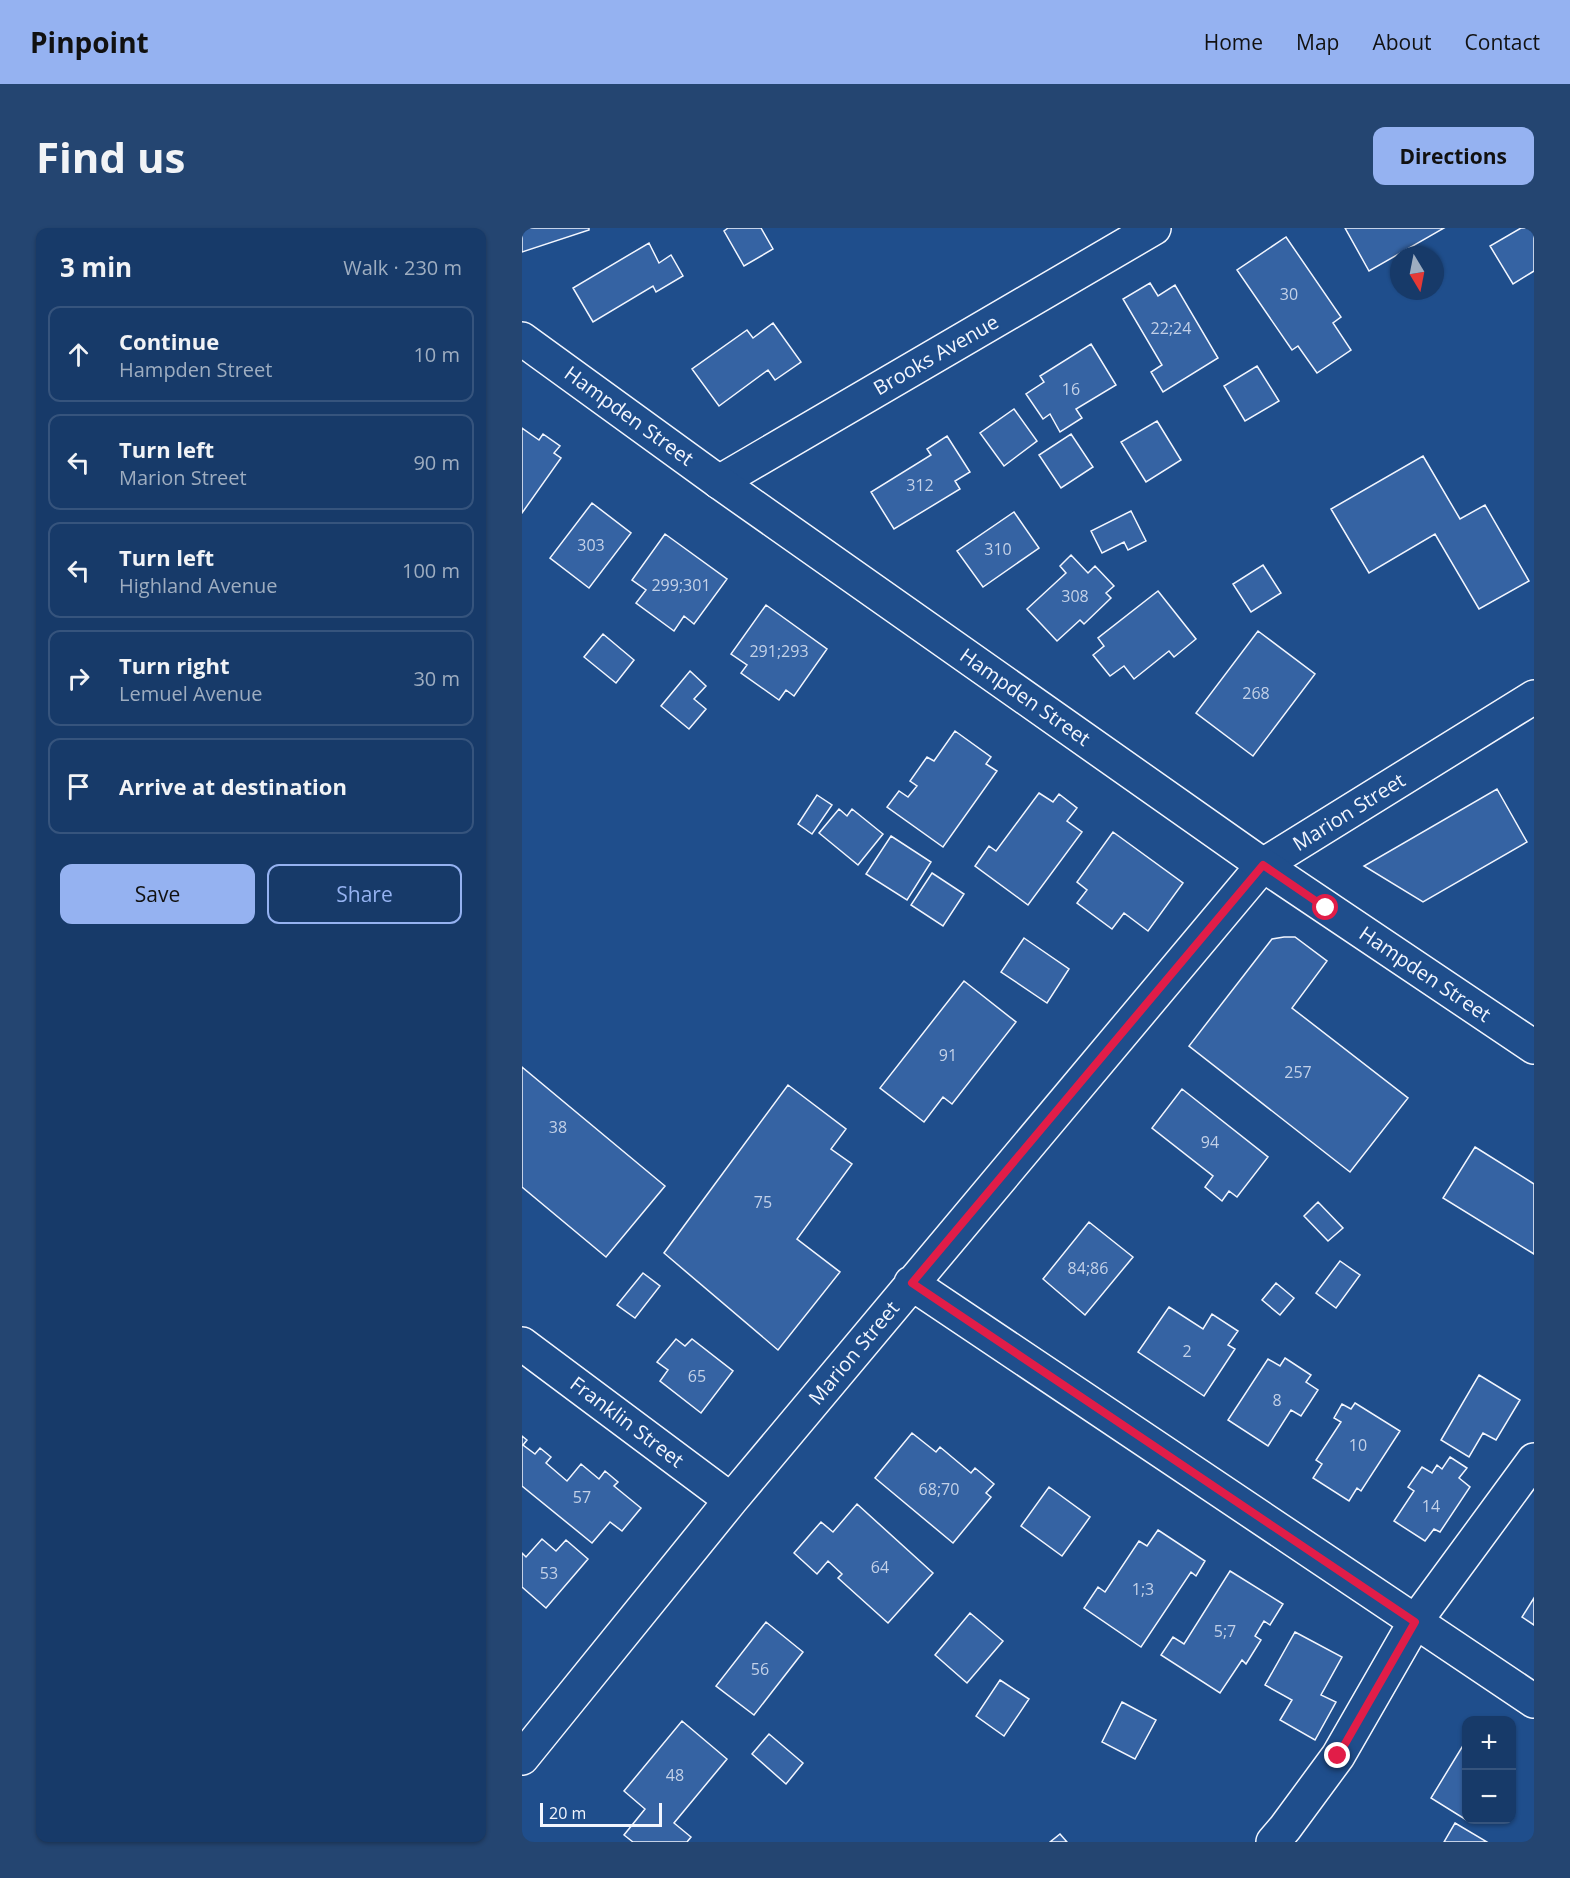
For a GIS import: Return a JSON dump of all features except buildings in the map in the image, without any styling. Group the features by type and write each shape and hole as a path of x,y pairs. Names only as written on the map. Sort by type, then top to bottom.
{"street":[{"name":"Brooks Avenue","path":"719,482 1154,228"},
{"name":"Hampden Street","path":"522,339 719,482 1263,865 1534,1047"},
{"name":"Marion Street","path":"522,1758 731,1500 1263,865 1534,697"},
{"path":"912,1283 1534,1701"},
{"name":"Franklin Street","path":"522,1344 731,1500"},
{"path":"1273,1842 1338,1756 1415,1622 1534,1460"}],"route":[{"path":"1326,908 1263,865 912,1283 1415,1622 1338,1756"}]}
